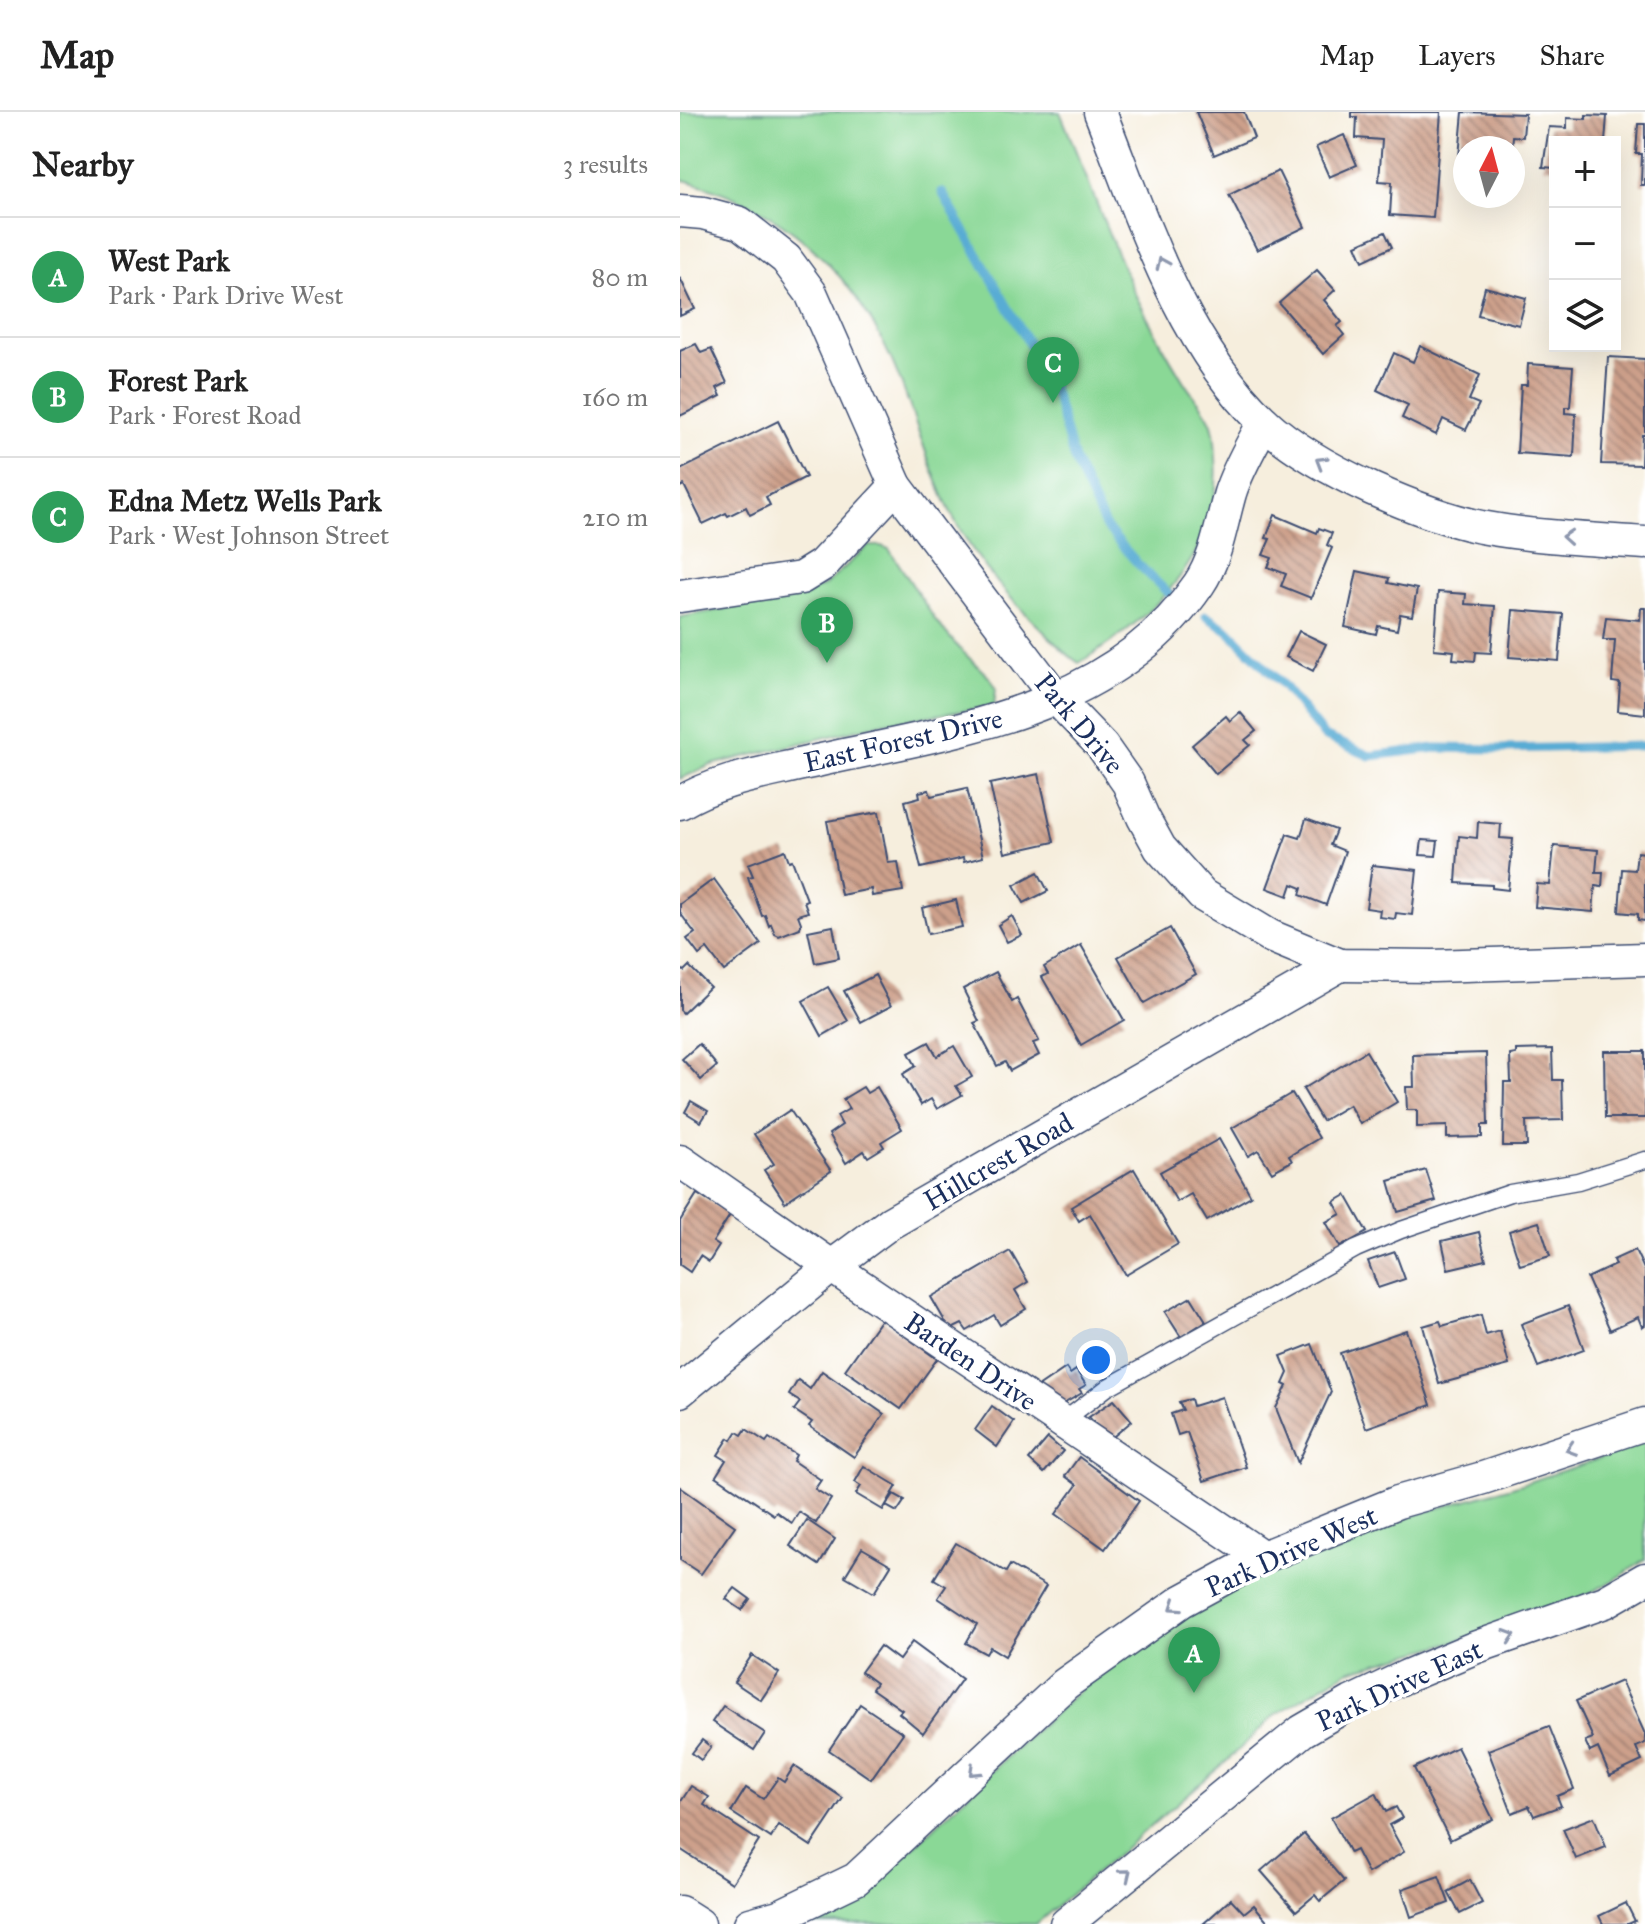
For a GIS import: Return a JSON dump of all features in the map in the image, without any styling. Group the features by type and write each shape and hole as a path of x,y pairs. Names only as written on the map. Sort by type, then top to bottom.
{"street":[{"path":"1100,112 1143,220 1198,336 1228,381 1264,422 1317,460 1349,478 1449,519 1524,533 1645,543"},
{"name":"Park Drive","path":"680,211 703,213 740,223 786,259 811,293 896,486 1056,698 1102,746 1128,783 1160,848 1202,895 1270,936 1340,965 1433,966 1645,959"},
{"name":"East Forest Drive","path":"680,803 690,796 742,778 953,734 1002,719 1056,698 1124,662 1154,639 1198,586 1213,559 1238,471 1264,422"},
{"path":"680,596 801,578 822,565 896,486"},
{"name":"Hillcrest Road","path":"680,1391 832,1266 890,1223 1340,965"},
{"name":"Barden Drive","path":"680,1161 1263,1557"},
{"name":"Park Drive West","path":"750,1924 779,1916 856,1879 1065,1684 1182,1601 1263,1557 1398,1502 1645,1424"},
{"name":"Park Drive East","path":"1066,1924 1302,1731 1352,1702 1407,1676 1474,1648 1605,1602 1645,1579"},
{"path":"680,1912 699,1924"}],"lane":[{"path":"1062,1422 1108,1387 1356,1249 1401,1230 1510,1193 1578,1181 1645,1160"}],"green space":[{"path":"680,112 1060,112 1134,292 1214,431 1215,492 1208,523 1196,552 1157,603 1133,625 1079,663 1021,609 977,556 950,511 886,347 866,312 818,253 788,229 756,208 680,179"},
{"path":"868,546 889,549 936,621 991,679 996,688 994,706 884,723 711,765 680,779 680,617 787,598 824,586"},
{"path":"1645,1440 1645,1560 1570,1603 1486,1633 1348,1671 1275,1715 1228,1760 1036,1924 794,1924 864,1890 1100,1672 1139,1642 1259,1572 1393,1521 1522,1484 1605,1457"}],"building":[{"path":"1196,112 1244,112 1254,138 1214,155"},
{"path":"1352,112 1441,112 1433,218 1390,215 1392,182 1379,181 1382,140 1356,138 1357,117 1352,117"},
{"path":"1463,112 1525,114 1523,136 1461,136"},
{"path":"1586,115 1607,116 1605,136 1549,136 1549,168 1543,167 1549,127 1567,128 1567,118 1586,119"},
{"path":"1638,124 1645,124 1645,185 1641,185 1642,154 1636,154"},
{"path":"1344,135 1357,165 1329,177 1316,147"},
{"path":"1278,171 1305,227 1257,250 1229,195"},
{"path":"1385,232 1392,247 1363,261 1356,245"},
{"path":"1317,270 1335,290 1324,300 1342,322 1337,326 1344,335 1323,354 1279,303"},
{"path":"680,278 695,309 680,316"},
{"path":"1485,287 1526,298 1519,325 1478,315"},
{"path":"696,344 701,353 711,349 727,383 717,388 721,396 680,416 680,351"},
{"path":"1420,346 1480,375 1469,400 1479,404 1466,430 1443,419 1436,435 1402,418 1408,405 1377,390 1394,353 1413,362"},
{"path":"1608,357 1645,359 1645,435 1642,435 1641,465 1601,464"},
{"path":"1528,364 1573,367 1570,407 1565,407 1565,413 1576,414 1574,457 1517,453 1521,385 1527,385"},
{"path":"778,421 806,477 766,497 770,505 750,515 746,507 703,524 684,485 680,487 680,470"},
{"path":"1275,515 1317,533 1319,528 1332,533 1327,545 1332,548 1311,598 1281,586 1286,574 1268,567 1272,558 1263,555"},
{"path":"1357,571 1389,578 1388,583 1417,589 1412,616 1400,614 1397,630 1378,626 1376,634 1345,627"},
{"path":"1438,592 1466,594 1465,604 1495,606 1491,653 1476,652 1475,661 1453,659 1454,651 1434,649"},
{"path":"1641,608 1645,608 1645,714 1618,711 1620,683 1612,682 1615,640 1603,640 1606,617 1640,620"},
{"path":"1513,610 1563,614 1559,661 1509,657"},
{"path":"1299,631 1326,644 1313,671 1286,657"},
{"path":"1240,712 1256,731 1245,740 1250,745 1216,774 1192,745 1226,716 1230,721"},
{"path":"1039,774 1054,842 1005,853 990,784"},
{"path":"967,788 983,857 964,862 963,858 921,868 905,801 920,797 919,792 929,790 931,796"},
{"path":"879,812 888,863 898,862 903,891 872,896 871,889 841,895 827,821"},
{"path":"1306,819 1336,830 1330,845 1345,851 1326,905 1300,895 1302,888 1292,884 1288,896 1267,888 1287,834 1300,838"},
{"path":"1478,822 1501,824 1500,838 1513,839 1508,890 1492,888 1492,885 1456,883 1459,836 1477,838"},
{"path":"1422,840 1438,841 1436,856 1420,855"},
{"path":"1554,846 1598,850 1596,872 1603,872 1602,887 1595,886 1593,912 1535,907 1537,884 1550,885"},
{"path":"785,850 807,900 804,901 808,912 798,915 800,928 779,936 771,924 769,926 765,915 762,916 748,877 753,876 748,864"},
{"path":"1637,852 1645,853 1645,921 1638,920 1638,914 1619,912 1622,869 1635,870"},
{"path":"1372,865 1417,870 1412,915 1396,913 1395,919 1379,917 1380,910 1366,908"},
{"path":"1038,872 1048,891 1024,903 1014,885"},
{"path":"714,879 761,944 724,971 707,949 699,955 687,939 695,933 680,913 680,904"},
{"path":"956,900 962,927 928,934 922,908"},
{"path":"1012,916 1022,935 1007,942 998,925"},
{"path":"833,926 839,958 815,963 808,931"},
{"path":"1170,928 1196,974 1144,1003 1118,957"},
{"path":"1081,945 1124,1020 1081,1045 1042,977 1048,974 1044,967"},
{"path":"689,966 710,987 683,1013 680,1010 680,968 684,971"},
{"path":"996,972 1012,1002 1017,999 1039,1041 1033,1043 1039,1055 1010,1071 1005,1062 997,1066 974,1023 979,1021 963,989"},
{"path":"875,975 891,1006 861,1022 844,991"},
{"path":"828,987 848,1021 822,1036 803,1001"},
{"path":"929,1042 937,1056 954,1046 972,1077 956,1086 962,1095 937,1109 931,1099 921,1105 903,1074 916,1066 909,1053"},
{"path":"699,1044 717,1066 701,1080 682,1059"},
{"path":"1552,1049 1553,1080 1562,1080 1563,1120 1526,1121 1527,1146 1503,1146 1504,1082 1511,1082 1510,1055 1516,1054 1516,1050"},
{"path":"1366,1051 1397,1102 1360,1124 1349,1105 1322,1121 1303,1089"},
{"path":"1604,1051 1645,1051 1645,1118 1605,1118"},
{"path":"1486,1053 1488,1125 1482,1125 1482,1137 1447,1138 1447,1126 1417,1127 1417,1110 1407,1110 1406,1087 1414,1087 1413,1055"},
{"path":"863,1087 867,1093 877,1087 902,1129 881,1142 884,1147 868,1157 864,1151 846,1163 829,1134 842,1125 837,1116 849,1109 843,1099"},
{"path":"1292,1093 1319,1138 1289,1156 1292,1161 1272,1172 1258,1150 1248,1156 1232,1128"},
{"path":"691,1101 708,1111 701,1122 685,1112"},
{"path":"790,1110 831,1171 785,1202 764,1170 774,1164 754,1134"},
{"path":"1219,1139 1251,1196 1207,1221 1191,1194 1177,1202 1160,1172"},
{"path":"1134,1169 1178,1244 1126,1275 1090,1214 1079,1221 1071,1207"},
{"path":"1426,1170 1436,1201 1398,1212 1389,1181"},
{"path":"697,1194 730,1215 713,1242 719,1246 709,1262 700,1256 690,1272 680,1265 680,1221"},
{"path":"1346,1195 1367,1232 1340,1247 1326,1222 1341,1214 1334,1202"},
{"path":"1539,1222 1550,1256 1520,1265 1509,1231"},
{"path":"1479,1232 1486,1260 1448,1269 1442,1241"},
{"path":"1635,1250 1645,1271 1645,1325 1642,1327 1638,1317 1610,1330 1587,1278 1615,1265 1613,1260"},
{"path":"1010,1251 1028,1282 1015,1290 1026,1309 1000,1325 994,1315 967,1331 962,1324 950,1330 931,1297"},
{"path":"1395,1252 1405,1279 1378,1288 1368,1261"},
{"path":"1191,1297 1206,1321 1181,1337 1165,1312"},
{"path":"1568,1306 1584,1350 1538,1367 1521,1324"},
{"path":"1481,1315 1486,1335 1500,1331 1509,1365 1439,1384 1423,1326 1440,1321 1442,1326"},
{"path":"881,1319 937,1359 901,1409 845,1370"},
{"path":"1406,1330 1431,1405 1366,1428 1340,1353"},
{"path":"1312,1344 1331,1392 1298,1463 1276,1408 1287,1386 1283,1384 1288,1373 1281,1356"},
{"path":"1066,1368 1070,1374 1076,1370 1086,1385 1079,1389 1082,1393 1053,1410 1038,1387"},
{"path":"822,1371 884,1414 854,1457 809,1426 812,1422 794,1410 800,1402 789,1395 798,1380 810,1389"},
{"path":"1222,1397 1246,1467 1204,1481 1187,1432 1178,1435 1171,1414 1183,1410 1179,1402 1191,1399 1193,1406"},
{"path":"1114,1400 1132,1421 1109,1440 1089,1417"},
{"path":"992,1406 1014,1422 997,1447 975,1430"},
{"path":"746,1429 766,1442 769,1438 796,1455 793,1461 821,1480 815,1489 831,1499 816,1523 799,1512 792,1523 776,1512 774,1515 716,1476 726,1460 718,1455 729,1438 732,1440 737,1432 742,1435"},
{"path":"1048,1438 1063,1451 1044,1473 1029,1460"},
{"path":"1079,1457 1139,1501 1105,1549 1056,1514 1077,1485 1065,1476"},
{"path":"864,1466 897,1486 883,1510 856,1494 861,1486 855,1482"},
{"path":"680,1487 735,1526 701,1574 680,1560"},
{"path":"894,1494 905,1500 897,1512 886,1506"},
{"path":"807,1520 835,1539 819,1565 790,1546"},
{"path":"956,1543 1006,1572 1010,1565 1046,1586 1005,1656 990,1647 986,1654 966,1643 977,1624 938,1598 946,1586 934,1579"},
{"path":"862,1548 891,1565 874,1593 845,1576"},
{"path":"735,1588 750,1599 742,1610 726,1599"},
{"path":"912,1642 962,1679 923,1733 899,1713 902,1710 872,1689 876,1683 861,1672 880,1646 899,1660"},
{"path":"752,1655 779,1673 761,1700 734,1682"},
{"path":"1621,1681 1645,1734 1645,1743 1636,1747 1642,1761 1610,1776 1598,1748 1590,1752 1585,1741 1593,1738 1576,1701"},
{"path":"860,1704 903,1733 871,1779 829,1750"},
{"path":"723,1706 765,1733 754,1750 712,1722"},
{"path":"1549,1726 1574,1789 1557,1796 1561,1806 1534,1816 1529,1806 1512,1813 1488,1750"},
{"path":"702,1740 711,1747 701,1760 692,1753"},
{"path":"1457,1747 1493,1819 1450,1840 1414,1768"},
{"path":"794,1766 843,1798 811,1846 779,1825 771,1838 731,1812 746,1788 763,1799 778,1778 784,1782"},
{"path":"691,1786 709,1797 704,1805 759,1841 732,1883 680,1849 680,1803"},
{"path":"1376,1793 1386,1812 1396,1807 1402,1818 1389,1825 1404,1852 1368,1873 1356,1850 1350,1853 1331,1818"},
{"path":"1594,1817 1606,1847 1576,1859 1563,1829"},
{"path":"1304,1834 1344,1881 1320,1901 1315,1895 1296,1911 1261,1871"},
{"path":"1439,1876 1449,1903 1411,1917 1402,1889"},
{"path":"1470,1880 1482,1903 1460,1914 1448,1892"},
{"path":"1231,1899 1244,1913 1254,1905 1270,1924 1203,1924"},
{"path":"1626,1903 1635,1921 1603,1924 1599,1916"}],"waterway":[{"path":"942,192 1052,384 1074,460 1105,526 1171,596"},
{"path":"1206,616 1229,631 1283,685 1324,736 1370,756 1435,748 1645,746"}],"place":[{"name":"Edna Metz Wells Park","path":"1053,403"},
{"name":"Forest Park","path":"827,663"},
{"name":"West Park","path":"1194,1693"}]}
